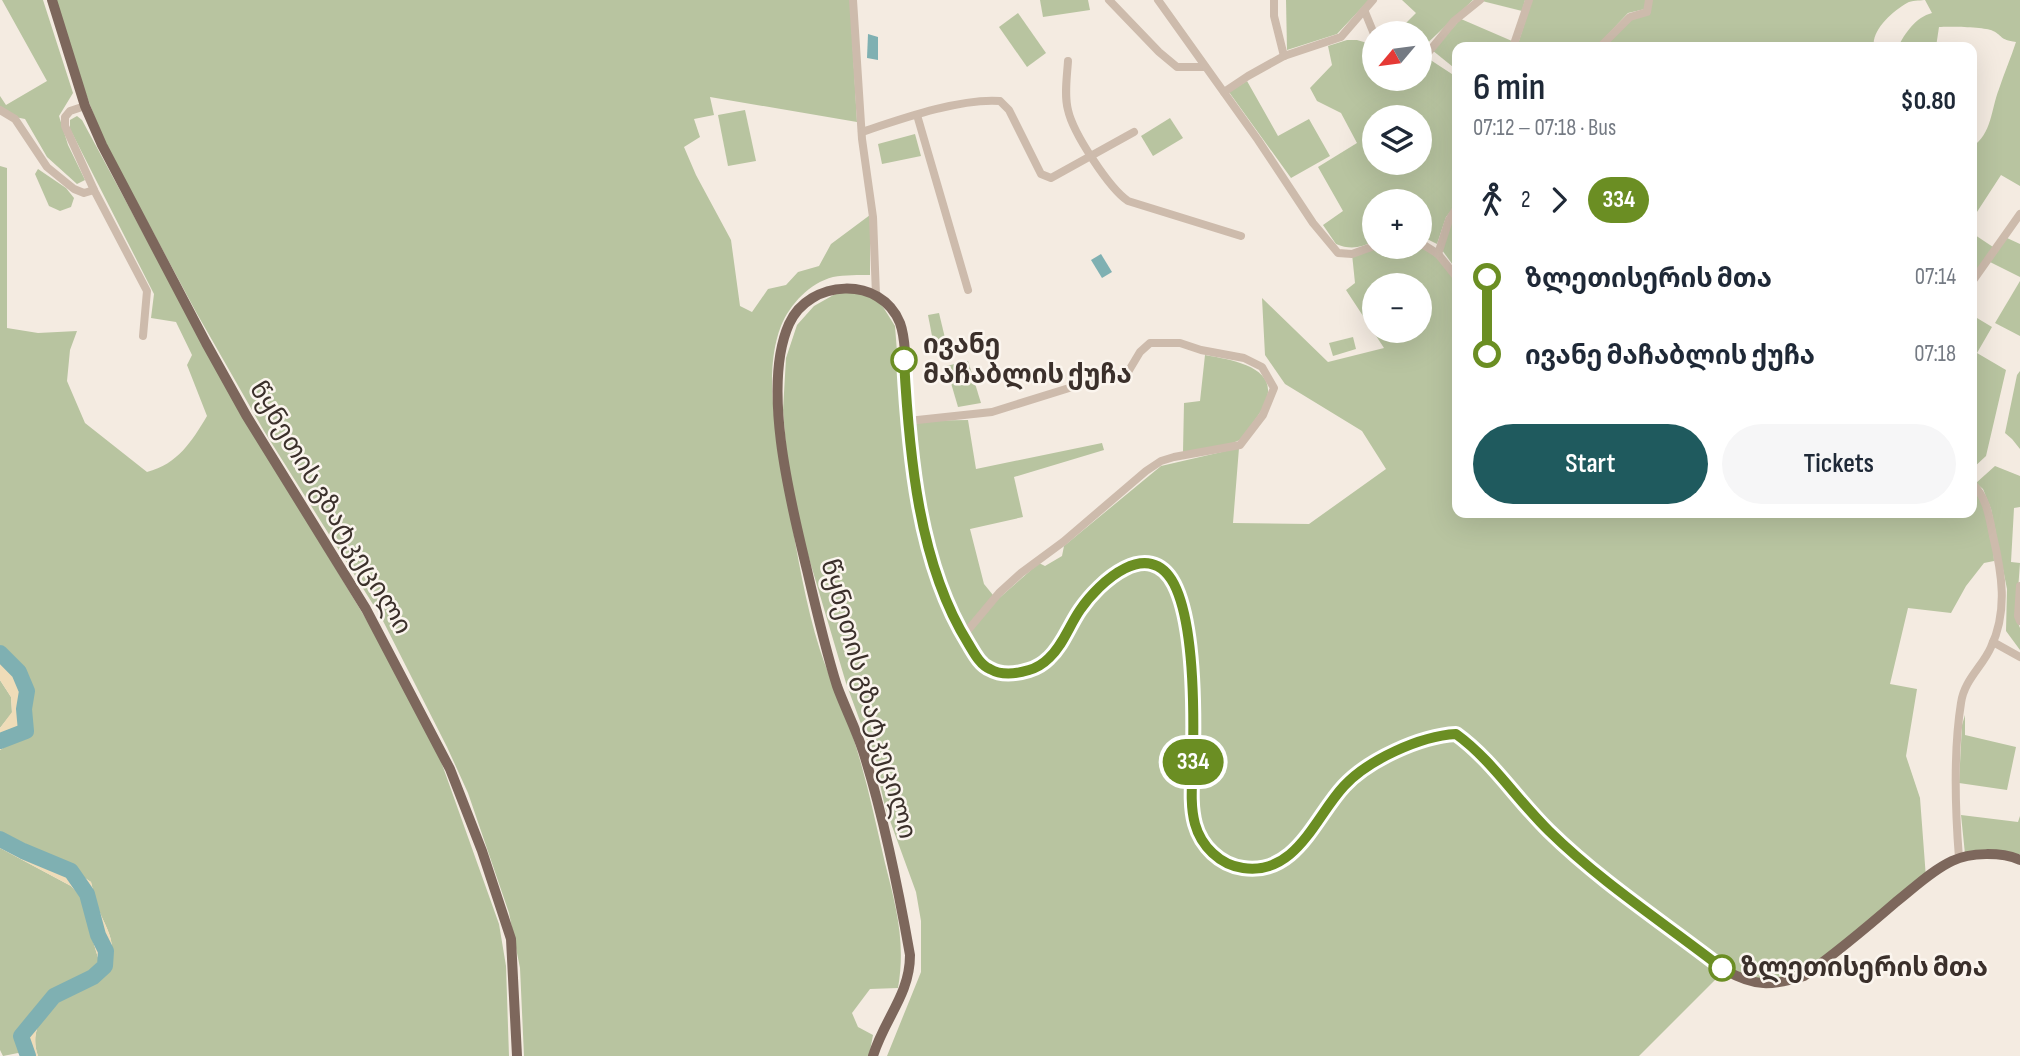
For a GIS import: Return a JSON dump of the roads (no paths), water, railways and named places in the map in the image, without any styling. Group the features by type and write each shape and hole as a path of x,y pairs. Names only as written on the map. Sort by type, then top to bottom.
{"main road":[{"name":"წყნეთის გზატკეცილი","path":"51,0 85,106 99,139 246,415 366,609 450,769 482,851 511,939 517,1056"},
{"name":"წყნეთის გზატკეცილი","path":"873,1056 878,1037 905,988 910,973 910,955 877,801 861,745 832,668 810,585 788,486 780,439 778,403 779,372 789,322 803,303 834,289 852,287 876,295"},
{"path":"876,295 898,318 902,334 915,478 934,567 947,604 977,659 989,669 1008,674 1032,669 1047,661 1060,645 1080,609 1100,586 1135,563 1149,563 1161,569 1172,580 1184,616 1193,691 1192,797 1195,823 1212,853 1227,864 1244,869 1265,868 1290,856 1306,839 1344,786 1376,759 1442,734 1456,734 1485,759 1548,830 1582,861 1725,970 1761,985 1786,982 1804,976 1926,878 1959,858 2010,855 2020,860"}],"street":[{"path":"853,0 862,132 873,217 876,295"},
{"path":"1109,0 1177,67 1205,67"},
{"path":"1158,0 1313,223 1338,253 1352,254 1362,250"},
{"path":"1274,0 1274,16 1284,56"},
{"path":"1224,92 1284,56 1341,37 1373,0"},
{"path":"1432,48 1454,21 1480,0"},
{"path":"1515,42 1529,0"},
{"path":"1605,42 1630,17 1647,12 1648,0"},
{"path":"1365,12 1369,21"},
{"path":"1068,61 1067,107 1073,124 1112,186 1128,201 1241,236"},
{"path":"862,132 917,115 989,100 1000,101 1009,110 1041,174 1047,178 1056,176 1134,132"},
{"path":"85,106 70,111 65,117 65,126 94,190 147,291 143,335"},
{"path":"0,110 15,119 47,167 74,189 84,192 94,190"},
{"path":"917,115 968,290"},
{"path":"1977,275 2020,214"},
{"path":"1438,254 1452,215"},
{"path":"1432,250 1452,272"},
{"path":"908,421 1006,409 1082,384 1119,377 1128,372 1140,352 1150,343 1180,343 1244,358 1262,367 1274,388 1263,415 1240,445 1174,457 1161,461 1146,471 1073,534 1021,573 999,593 963,636"},
{"path":"1959,858 1956,775 1961,699 1972,675 1993,642 2001,613 2001,577 1989,513 1977,488"},
{"path":"2020,586 2020,621"},
{"path":"1993,642 2020,657"}],"water":[{"path":"868,34 878,37 878,60 867,58"},
{"path":"1101,254 1112,272 1102,278 1091,260"}],"waterway":[{"path":"0,653 19,672 27,691 24,709 26,731 0,741"},
{"path":"0,839 71,871 87,894 98,935 106,951 105,966 93,977 54,996 21,1036 28,1056"}],"place":[{"name":"ივანე მაჩაბლის ქუჩა","path":"904,360"},
{"name":"ზლეთისერის მთა","path":"1722,968"}]}
